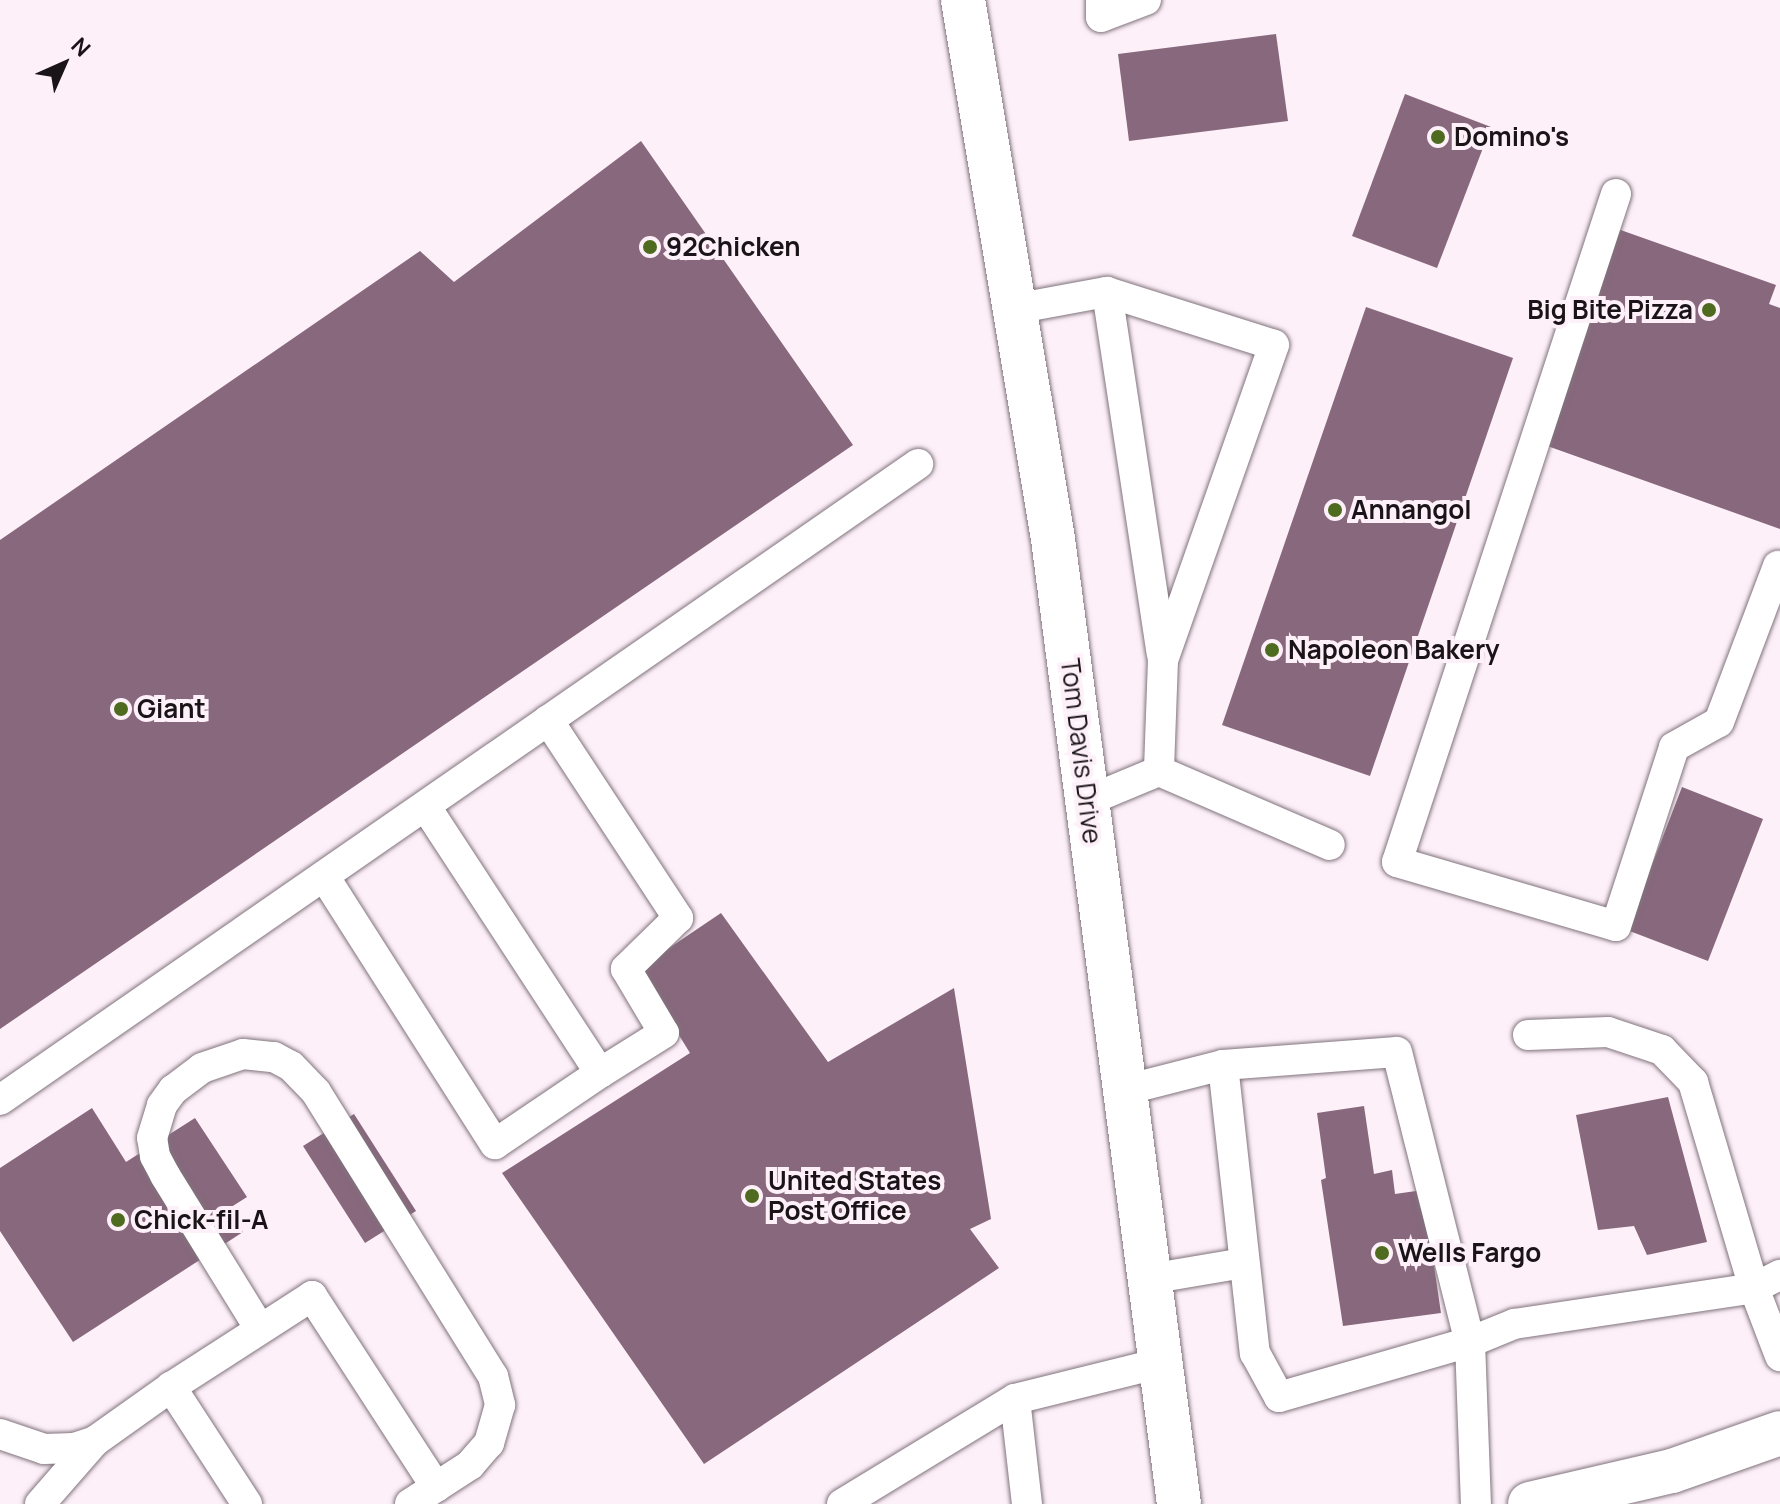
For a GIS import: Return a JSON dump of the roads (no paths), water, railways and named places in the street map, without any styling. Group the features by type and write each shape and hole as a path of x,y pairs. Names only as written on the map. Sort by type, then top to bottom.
{"street":[{"name":"Tom Davis Drive","path":"963,0 1053,539 1179,1504"},
{"path":"1530,1504 1672,1471 1780,1433"}],"lane":[{"path":"1101,0 1101,17 1146,0"},
{"path":"1616,194 1397,862 1616,926 1674,747 1719,722 1778,566"},
{"path":"1014,309 1107,292 1274,345 1163,660"},
{"path":"1107,292 1163,660 1159,771"},
{"path":"0,1100 918,464"},
{"path":"324,876 495,1144 664,1033 626,969 678,918 548,720"},
{"path":"1087,801 1159,771 1330,845"},
{"path":"425,806 600,1073"},
{"path":"1528,1035 1608,1032 1662,1050 1693,1082 1767,1281 1780,1356"},
{"path":"1125,1090 1223,1065 1397,1052 1470,1342 1476,1504"},
{"path":"260,1329 165,1175 155,1156 152,1138 162,1105 173,1090 202,1068 243,1054 274,1057 291,1066 316,1092 493,1376 500,1405 489,1443 470,1465 410,1504"},
{"path":"1223,1065 1255,1353 1279,1397 1470,1342 1514,1324 1767,1281"},
{"path":"1149,1279 1244,1263"},
{"path":"40,1504 95,1441 171,1387 312,1296 436,1487"},
{"path":"842,1504 1015,1399 1161,1363"},
{"path":"171,1387 247,1504"},
{"path":"1015,1399 1027,1504"},
{"path":"0,1434 44,1449 74,1448 95,1441"}],"place":[{"name":"Domino's","path":"1438,137"},
{"name":"92Chicken","path":"650,247"},
{"name":"Big Bite Pizza","path":"1709,310"},
{"name":"Annangol","path":"1335,510"},
{"name":"Napoleon Bakery","path":"1272,650"},
{"name":"Giant","path":"121,709"},
{"name":"United States Post Office","path":"752,1196"},
{"name":"Chick-fil-A","path":"118,1220"},
{"name":"Wells Fargo","path":"1382,1253"}]}
